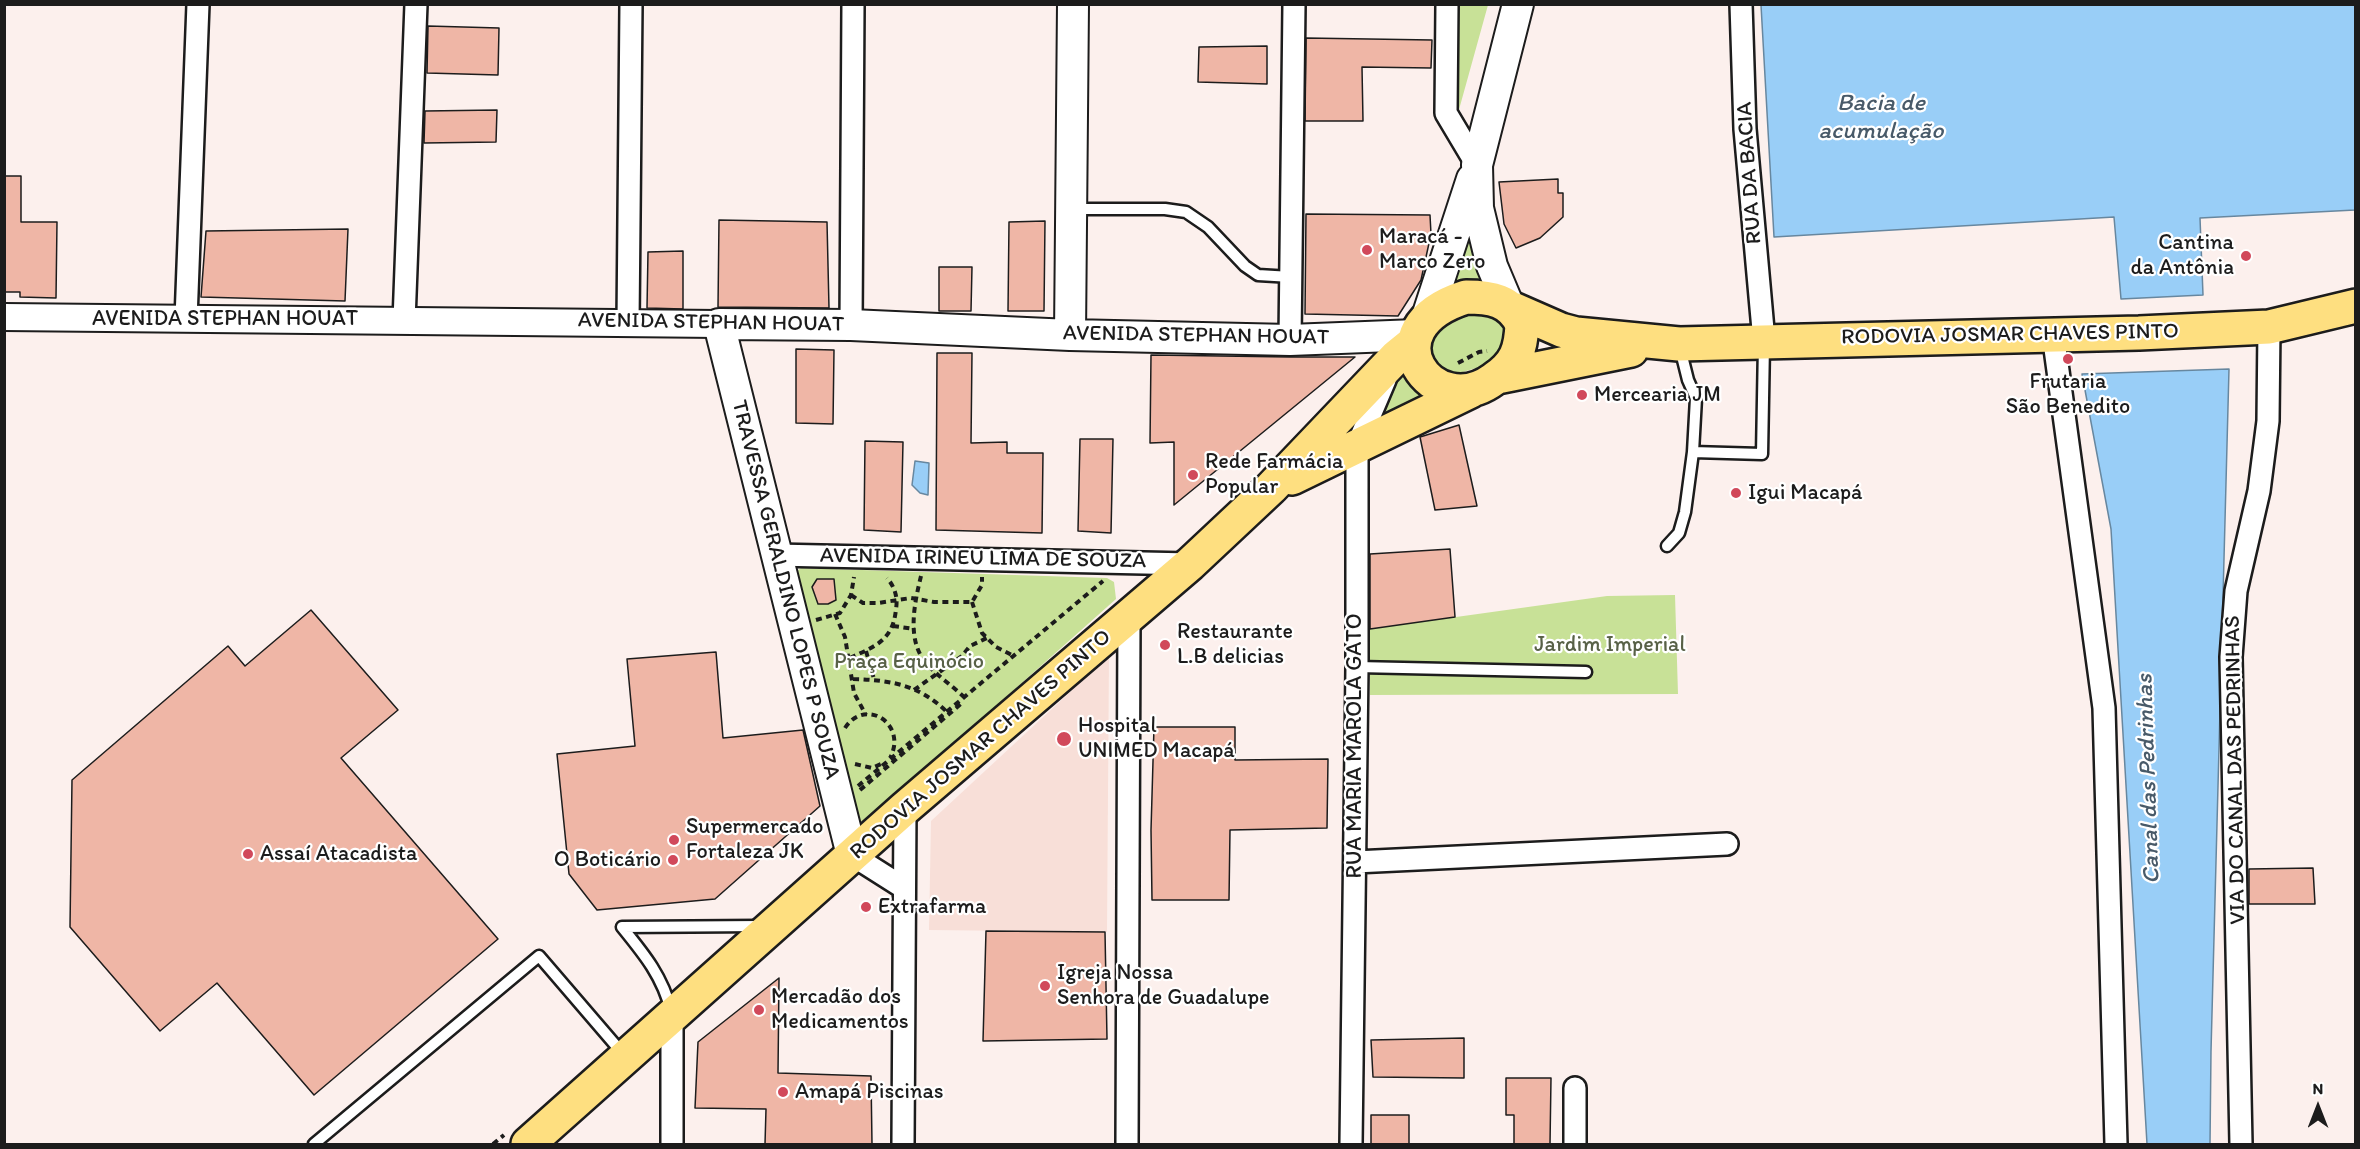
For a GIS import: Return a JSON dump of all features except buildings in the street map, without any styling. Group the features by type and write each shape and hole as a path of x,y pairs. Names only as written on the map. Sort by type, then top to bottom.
{"main road":[{"path":"1070,335 1073,4"},
{"path":"1476,165 1478,208 1492,266 1510,307 1522,324 1520,342 1516,357 1509,368 1484,384 1447,389 1434,384 1418,369 1412,349 1413,338 1476,165 1518,4"},
{"path":"1413,338 1435,310 1466,297 1487,297 1510,307"},
{"name":"RODOVIA JOSMAR CHAVES PINTO","path":"1510,307 1561,330 1576,334 1670,344 2139,333 2269,327 2355,306"},
{"name":"AVENIDA STEPHAN HOUAT","path":"718,324 851,325 1070,335 1290,340 1413,338"},
{"name":"TRAVESSA GERALDINO LOPES P SOUZA","path":"718,324 852,855"},
{"name":"RODOVIA JOSMAR CHAVES PINTO","path":"528,1144 905,808 1190,564 1271,488 1413,338"},
{"name":"RODOVIA JOSMAR CHAVES PINTO","path":"1271,488 1484,384 1670,344"}],"street":[{"path":"186,319 198,4"},
{"path":"404,321 416,4"},
{"path":"628,323 631,4"},
{"path":"851,325 853,4"},
{"path":"1290,340 1294,4"},
{"path":"1447,4 1446,113 1476,165"},
{"name":"RUA DA BACIA","path":"1741,4 1745,129 1764,340"},
{"name":"AVENIDA STEPHAN HOUAT","path":"4,317 718,324"},
{"name":"VIA DO CANAL DAS PEDRINHAS","path":"2241,1144 2230,657 2236,591 2259,491 2267,432 2269,327"},
{"path":"2053,334 2104,708 2116,1144"},
{"name":"RUA MARIA MAROLA GATO","path":"1351,1144 1357,667 1357,446 1373,404 1413,338"},
{"name":"AVENIDA IRINEU LIMA DE SOUZA","path":"775,555 1190,564"},
{"path":"1128,1144 1129,617"},
{"path":"903,1144 905,808"},
{"path":"1355,862 1727,844"},
{"path":"852,855 904,888"},
{"path":"672,1016 672,1144"},
{"path":"1575,1088 1575,1144"}],"lane":[{"path":"1072,209 1165,209 1186,212 1208,227 1245,266 1258,275 1291,277"},
{"path":"1693,453 1762,454 1764,340"},
{"path":"1668,546 1679,532 1686,512 1693,453 1696,398 1670,344"},
{"path":"1357,667 1586,672"},
{"path":"672,1016 667,992 652,964 622,927 773,926"},
{"path":"314,1144 539,956 626,1058"}],"path":[{"path":"813,622 840,613 851,595 856,570"},
{"path":"850,658 874,647 890,634 893,626 897,600 891,582 881,571"},
{"path":"921,572 915,599 914,629 922,657 966,699"},
{"path":"854,795 1015,655 996,647 982,633 972,602 982,585 982,574 972,574"},
{"path":"1096,578 1107,578"},
{"path":"851,595 863,603 915,599 934,602 972,602"},
{"path":"835,614 845,637 854,693 866,715"},
{"path":"893,626 914,629"},
{"path":"914,690 962,656 970,646 987,638"},
{"path":"866,651 874,679"},
{"path":"853,679 893,682 927,696 948,714"},
{"path":"844,731 847,724 857,717 872,714 883,718 894,732 894,751 889,759 872,768 852,762"}],"shaded area":[{"name":"Hospital UNIMED Macapá","path":"1109,656 1107,932 929,930 931,821"}],"green space":[{"path":"1458,5 1488,5 1455,124"},
{"path":"1465,219 1491,287 1441,296"},
{"path":"1484,309 1510,327 1505,348 1486,365 1453,375 1433,368 1429,348 1437,329 1452,317"},
{"path":"1400,364 1417,381 1428,404 1367,431"},
{"name":"Praça Equinócio","path":"801,568 1107,578 1114,582 1116,599 868,820 861,821 853,818 797,578 797,571"},
{"name":"Jardim Imperial","path":"1675,595 1678,694 1370,695 1370,629 1607,596"}],"water":[{"name":"Bacia de acumulação","path":"1761,5 2355,5 2355,210 2200,218 2203,295 2121,299 2114,217 1774,237"},
{"name":"Canal das Pedrinhas","path":"2229,369 2210,1144 2147,1144 2111,529 2082,374"},
{"path":"915,461 929,463 928,495 920,493 912,485"}],"place":[{"name":"Maracá - Marco Zero","path":"1367,250"},
{"name":"Cantina da Antônia","path":"2246,256"},
{"name":"Frutaria São Benedito","path":"2068,359"},
{"name":"Mercearia JM","path":"1582,395"},
{"name":"Rede Farmácia Popular","path":"1193,475"},
{"name":"Igui Macapá","path":"1736,493"},
{"name":"Restaurante L.B delicias","path":"1165,645"},
{"name":"Hospital UNIMED Macapá","path":"1064,739"},
{"name":"Supermercado Fortaleza JK","path":"674,840"},
{"name":"Assaí Atacadista","path":"248,854"},
{"name":"O Boticário","path":"673,860"},
{"name":"Extrafarma","path":"866,907"},
{"name":"Igreja Nossa Senhora de Guadalupe","path":"1045,986"},
{"name":"Mercadão dos Medicamentos","path":"759,1010"},
{"name":"Amapá Piscinas","path":"783,1092"}]}
